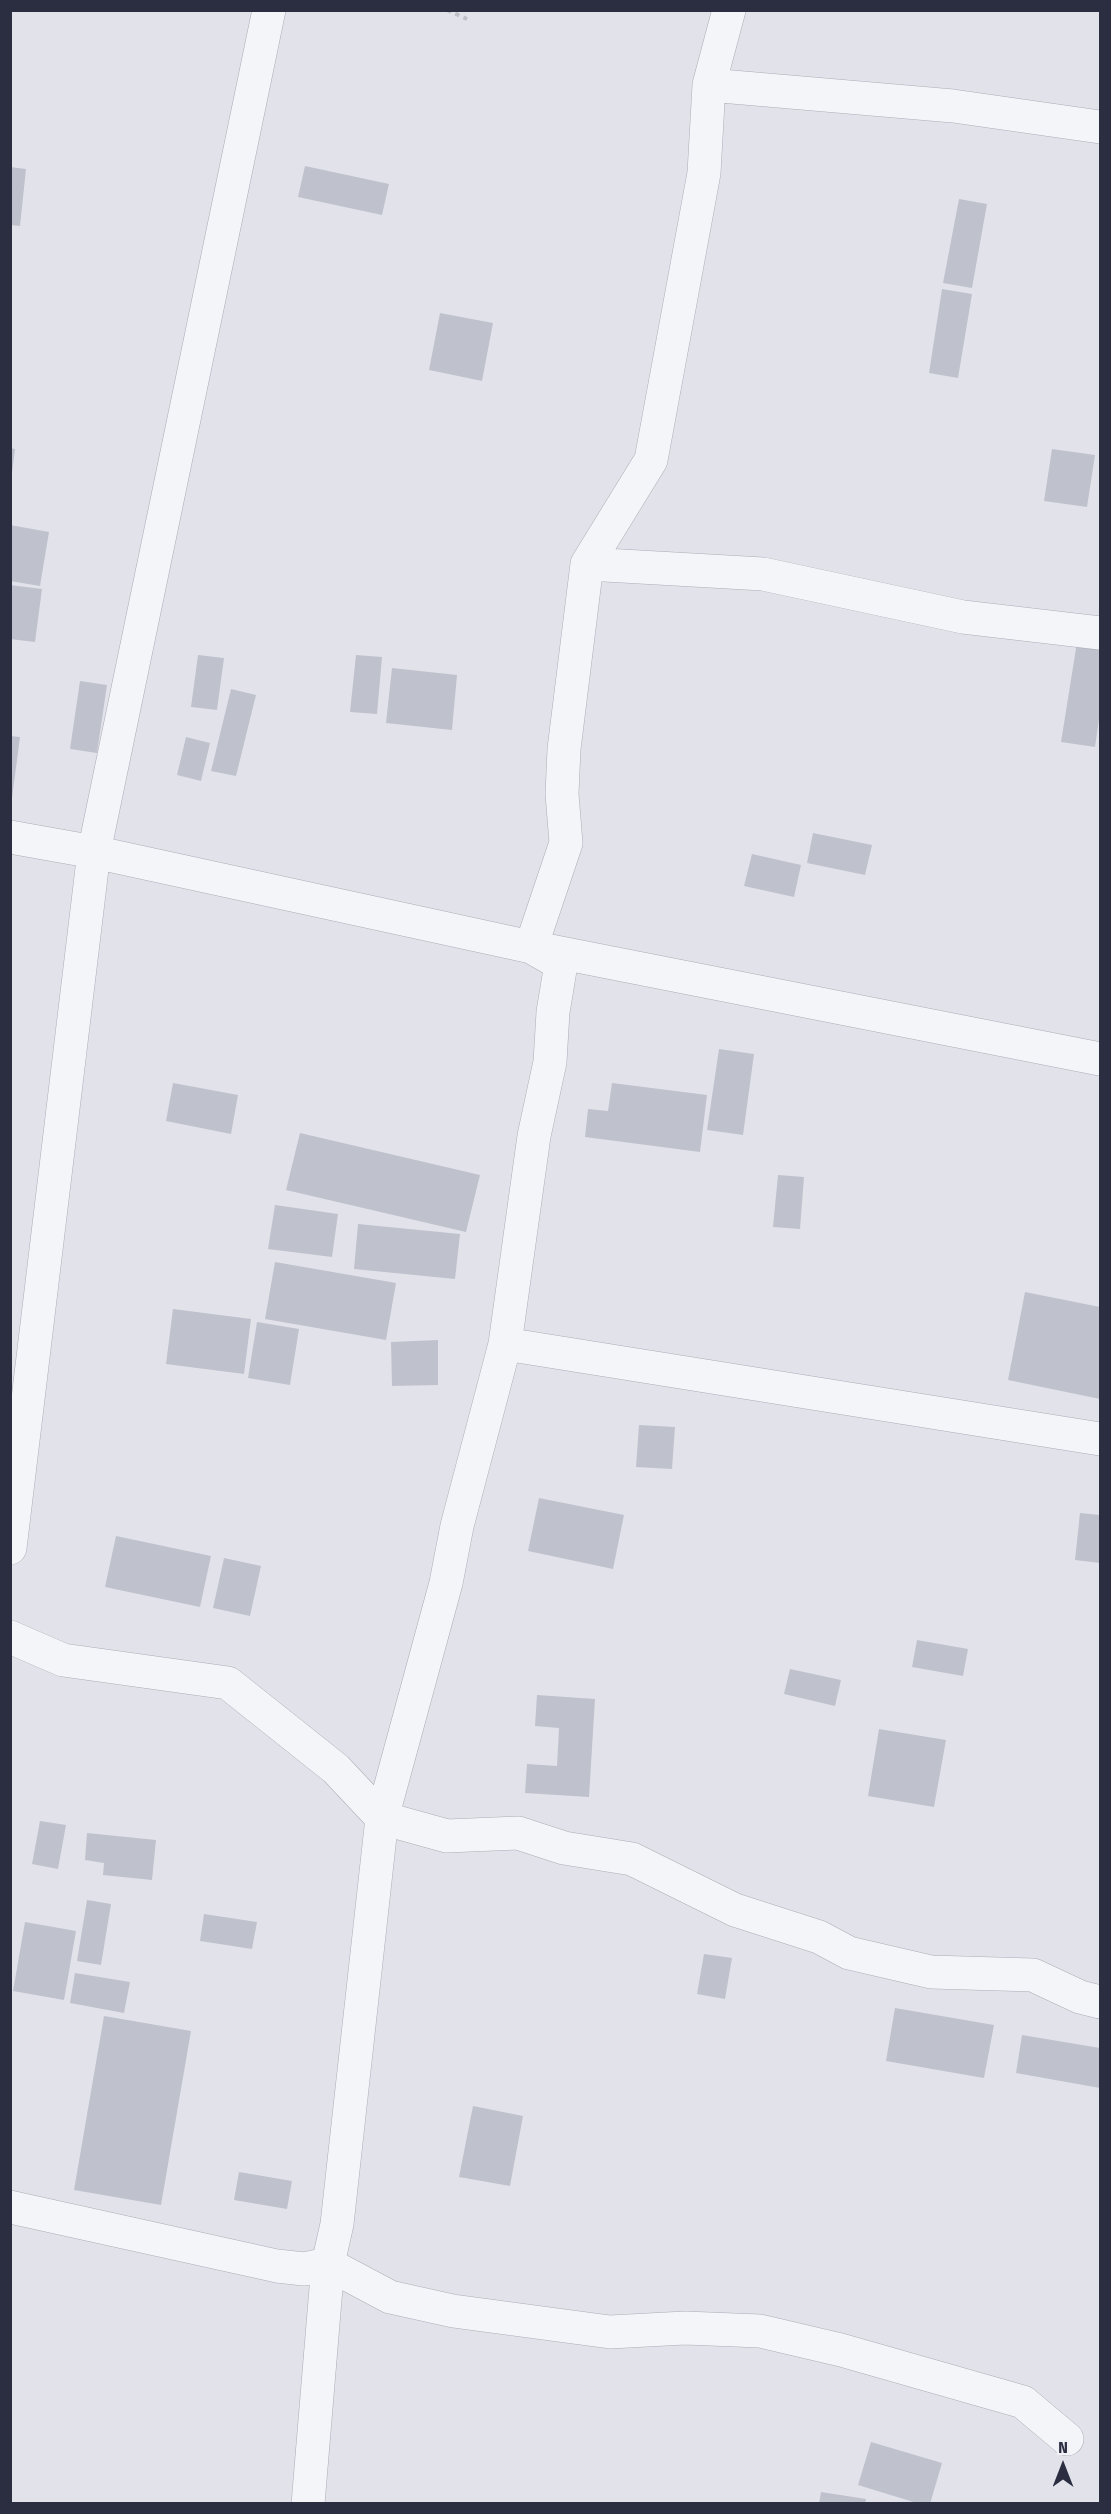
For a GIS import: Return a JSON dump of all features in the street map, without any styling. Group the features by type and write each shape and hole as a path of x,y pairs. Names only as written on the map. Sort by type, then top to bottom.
{"street":[{"path":"10,1548 94,852 269,10"},
{"path":"531,947 566,843 562,794 564,749 587,564 651,460 704,172 710,85 729,10"},
{"path":"710,85 953,106 1101,127"},
{"path":"587,564 763,574 963,617 1101,633"},
{"path":"10,837 94,852 531,947 1101,1059"},
{"path":"308,2504 328,2264 337,2224 382,1818 446,1583 457,1526 505,1344 534,1136 550,1062 553,1011 561,964 531,947"},
{"path":"505,1344 1101,1439"},
{"path":"10,1636 63,1660 228,1683 336,1769 382,1818 447,1836 518,1833 564,1848 632,1859 735,1910 819,1937 849,1953 931,1972 1033,1975 1080,1997 1101,2002"},
{"path":"10,2207 277,2266 304,2269 328,2264 390,2297 453,2311 610,2332 685,2328 760,2331 841,2350 1023,2403 1067,2439"}],"path":[{"path":"447,10 467,19"}],"building":[{"path":"305,166 389,184 382,215 298,197"},
{"path":"10,167 26,169 20,226 10,225"},
{"path":"959,199 987,204 972,288 943,283"},
{"path":"942,289 972,294 958,378 929,373"},
{"path":"440,313 493,323 482,381 429,370"},
{"path":"10,448 15,449 12,473 10,473"},
{"path":"1052,449 1095,455 1087,507 1044,501"},
{"path":"10,525 49,532 40,586 10,581"},
{"path":"10,585 42,589 35,642 10,639"},
{"path":"1078,636 1100,640 1100,712 1095,747 1061,742"},
{"path":"198,655 224,658 217,710 191,707"},
{"path":"356,655 382,657 377,714 350,712"},
{"path":"392,668 457,675 452,730 386,723"},
{"path":"80,681 107,685 97,753 70,749"},
{"path":"231,689 256,695 236,776 211,771"},
{"path":"10,736 20,737 12,798 10,798"},
{"path":"186,737 210,743 201,781 177,775"},
{"path":"813,833 872,845 865,875 807,863"},
{"path":"752,854 801,865 794,897 744,886"},
{"path":"719,1049 754,1054 743,1135 707,1130"},
{"path":"173,1083 238,1095 231,1134 166,1121"},
{"path":"612,1083 707,1095 700,1152 585,1137 588,1109 608,1111"},
{"path":"300,1133 480,1175 466,1232 286,1190"},
{"path":"778,1175 804,1177 800,1229 773,1227"},
{"path":"275,1205 338,1214 332,1257 268,1249"},
{"path":"358,1224 460,1234 455,1279 354,1269"},
{"path":"275,1262 396,1283 386,1340 265,1319"},
{"path":"1025,1292 1100,1307 1100,1399 1008,1380"},
{"path":"173,1309 251,1319 244,1374 166,1364"},
{"path":"257,1322 299,1329 290,1385 248,1378"},
{"path":"438,1340 438,1385 392,1386 391,1342"},
{"path":"639,1425 675,1427 672,1469 636,1467"},
{"path":"539,1498 624,1515 613,1569 528,1551"},
{"path":"1080,1513 1100,1515 1100,1563 1075,1560"},
{"path":"116,1536 211,1556 200,1607 105,1587"},
{"path":"224,1558 261,1566 250,1616 213,1608"},
{"path":"917,1640 968,1649 963,1676 912,1667"},
{"path":"790,1669 841,1680 835,1706 784,1694"},
{"path":"537,1695 595,1699 589,1797 525,1793 527,1764 557,1766 559,1728 535,1726"},
{"path":"879,1729 946,1740 934,1807 868,1796"},
{"path":"40,1821 66,1825 58,1869 32,1864"},
{"path":"87,1833 156,1840 152,1880 103,1875 104,1863 85,1860"},
{"path":"87,1900 111,1904 101,1965 77,1961"},
{"path":"204,1914 257,1922 252,1949 200,1941"},
{"path":"25,1922 76,1931 64,2000 13,1991"},
{"path":"704,1954 732,1958 725,1999 697,1994"},
{"path":"75,1973 130,1982 124,2013 70,2003"},
{"path":"895,2008 994,2025 984,2078 886,2061"},
{"path":"104,2016 191,2031 161,2205 74,2190"},
{"path":"1022,2035 1100,2048 1100,2088 1016,2073"},
{"path":"473,2106 523,2116 510,2186 459,2177"},
{"path":"239,2172 292,2181 287,2209 234,2200"},
{"path":"871,2442 942,2463 930,2504 920,2504 858,2485"},
{"path":"821,2492 866,2499 865,2504 819,2504"}]}
